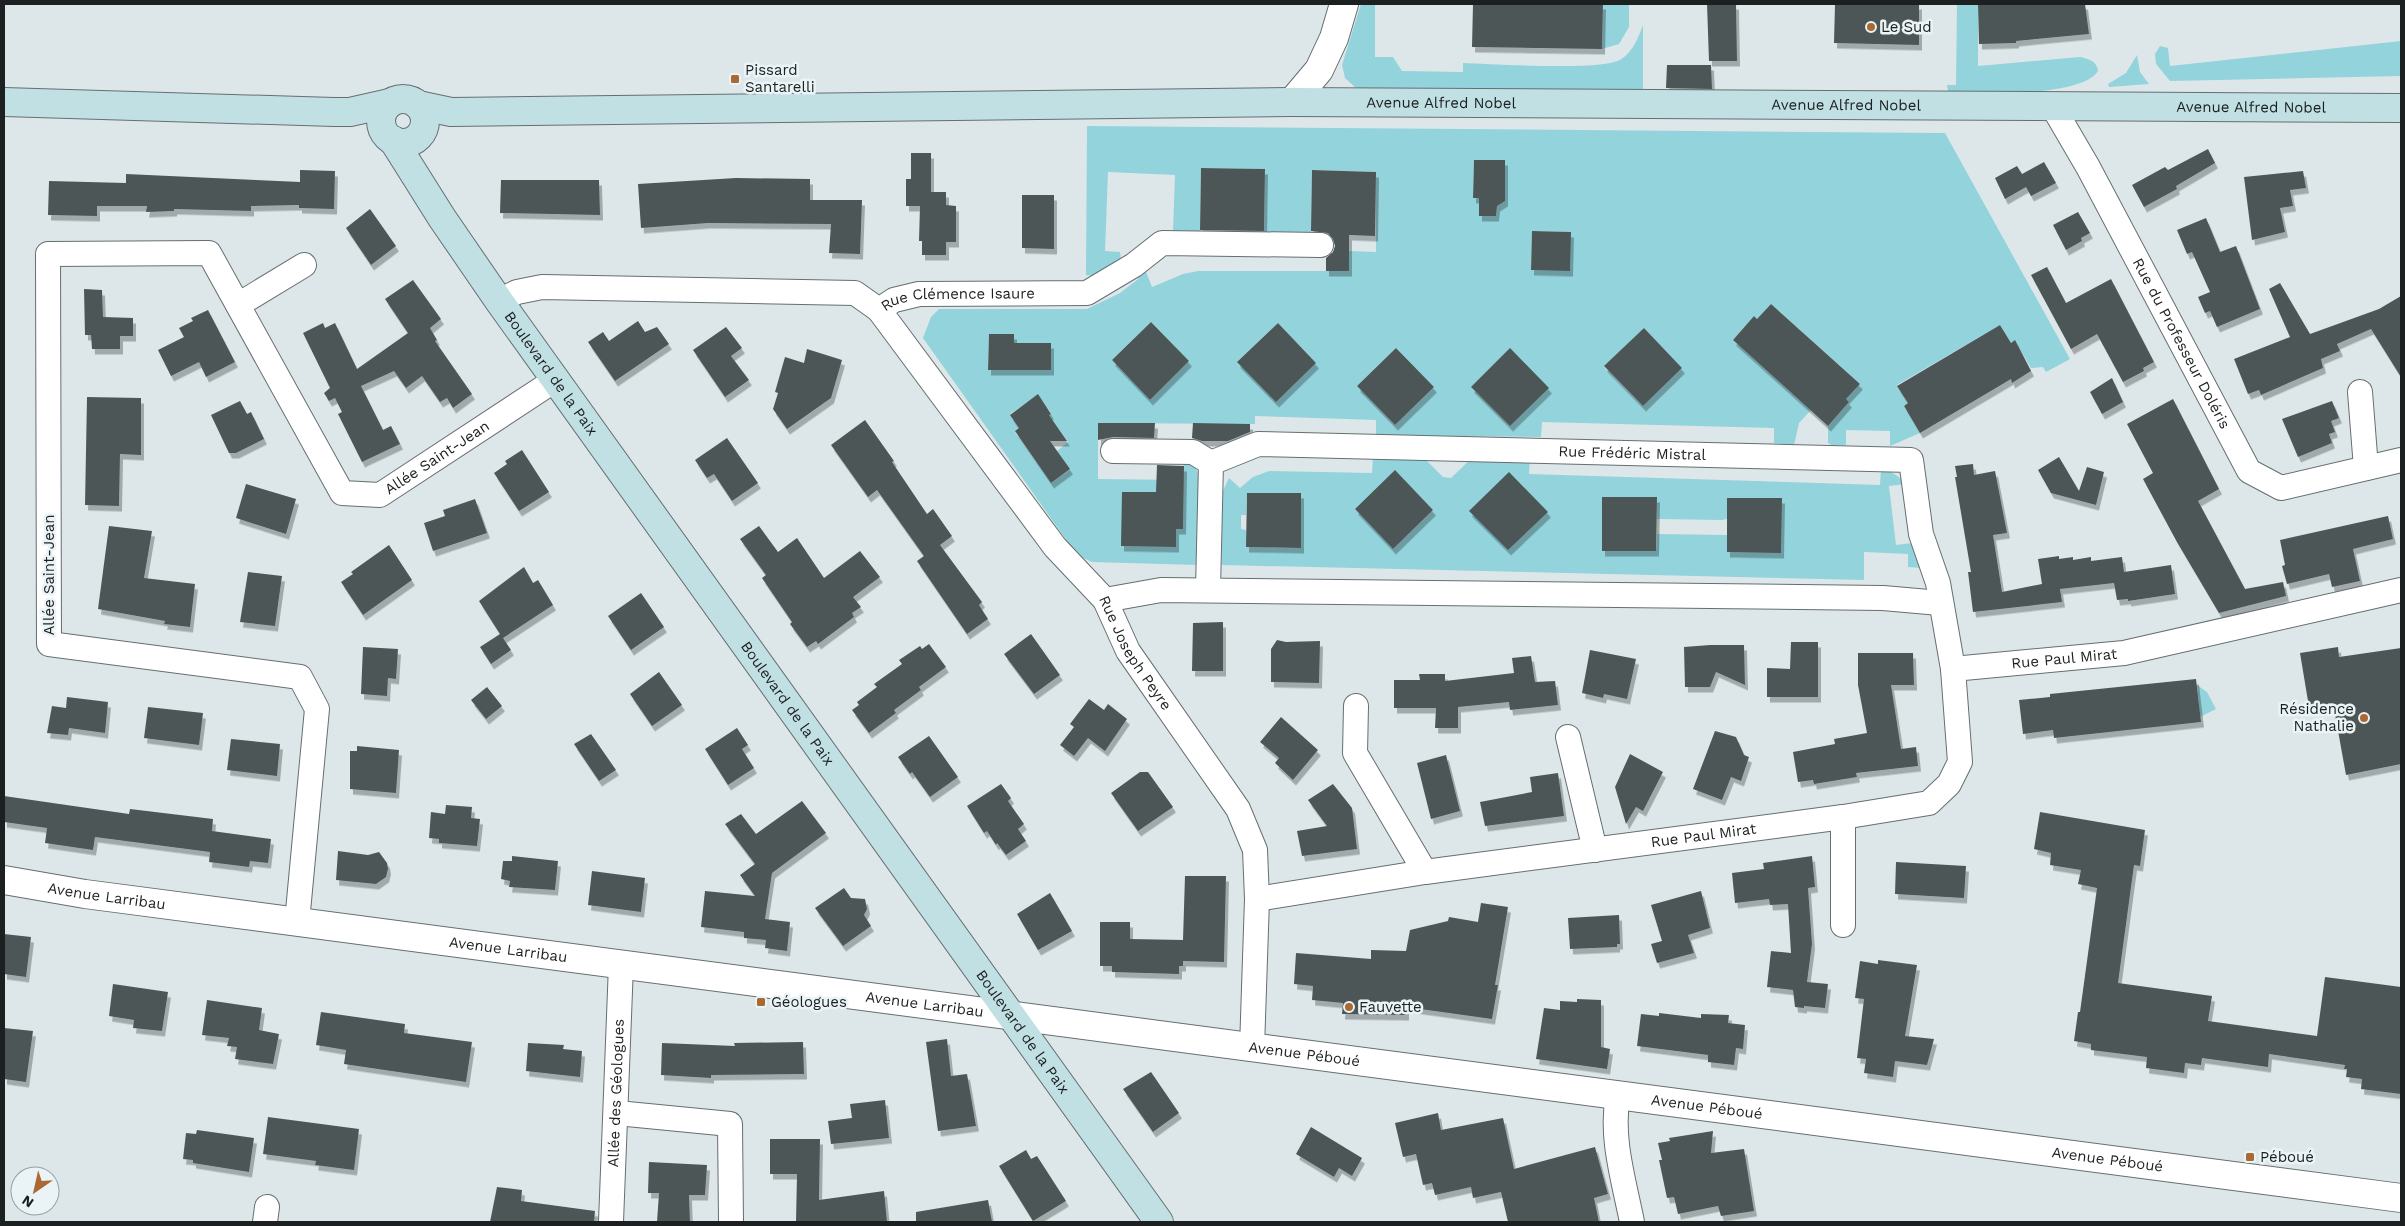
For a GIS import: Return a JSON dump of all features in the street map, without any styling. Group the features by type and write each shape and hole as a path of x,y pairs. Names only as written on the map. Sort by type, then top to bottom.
{"main road":[{"path":"4,102 342,112 403,122"},
{"name":"Avenue Alfred Nobel","path":"403,122 451,112 1292,102 2401,108"},
{"name":"Boulevard de la Paix","path":"403,122 419,159 420,180 442,218 499,301 1159,1222"}],"street":[{"path":"1292,102 1320,70 1334,38 1344,4"},
{"name":"Rue du Professeur Doléris","path":"2053,107 2088,167 2249,470 2281,488 2401,460"},
{"name":"Rue Clémence Isaure","path":"499,301 517,292 542,287 835,293 855,294 879,310 894,300 919,294 1087,293 1134,265 1162,243 1321,245"},
{"name":"Allée Saint-Jean","path":"298,922 317,709 300,677 49,644 48,254 209,254 342,494 380,495 555,380"},
{"path":"238,306 304,265"},
{"name":"Rue Joseph Peyre","path":"879,310 1055,548 1105,600 1128,651 1238,809 1256,850 1257,899 1252,1048"},
{"path":"2360,392 2366,468"},
{"name":"Rue Frédéric Mistral","path":"1211,463 1258,444 1911,460 1921,534 1938,583 1952,669"},
{"path":"1113,451 1193,452 1211,463 1208,590"},
{"path":"1105,600 1161,590 1208,590 1884,598 1940,603"},
{"name":"Rue Paul Mirat","path":"1257,899 1425,872 1844,817 1929,803 1949,784 1960,762 1952,669 2124,653 2401,590"},
{"path":"1356,706 1355,753 1425,872"},
{"path":"1568,738 1595,850"},
{"path":"1843,925 1844,817"},
{"name":"Avenue Larribau","path":"4,880 85,894 1012,1016"},
{"name":"Allée des Géologues","path":"610,1222 621,965"},
{"name":"Avenue Péboué","path":"1012,1016 2401,1198"},
{"path":"1618,1096 1615,1120 1616,1139 1632,1222"},
{"path":"616,1113 730,1124 731,1222"}],"shaded area":[{"path":"1361,4 1375,4 1375,57 1393,57 1402,71 1463,72 1463,63 1569,66 1608,63 1625,57 1635,44 1643,25 1643,90 1357,89 1345,78 1342,65"},
{"path":"1603,4 1629,4 1629,27 1619,44 1602,49"},
{"path":"1957,4 1978,4 1978,66 2080,57 2094,63 2098,71 2089,79 2074,85 2054,89 2010,94 1956,95 1948,91 1947,85 1956,85"},
{"path":"2401,41 2401,76 2170,81 2156,64 2155,54 2160,46 2168,48 2170,66"},
{"path":"2137,55 2140,72 2149,84 2109,87 2108,84 2126,73"},
{"path":"1087,126 1945,133 2070,359 2046,372 2043,367 2031,368 2015,341 2011,343 2000,325 1897,385 1908,403 1904,406 1920,433 1890,446 1890,431 1846,430 1846,445 1833,446 1828,443 1828,426 1849,402 1846,399 1860,384 1771,304 1757,319 1754,316 1733,340 1811,410 1799,423 1794,445 1774,443 1774,428 1542,422 1541,437 1376,435 1376,420 1255,416 1255,424 1098,423 1098,479 1183,480 1184,460 1190,461 1201,481 1199,565 1092,562 1077,555 923,338 931,317 939,309 1087,309 1120,293 1137,280 1145,269 1152,287 1183,274 1198,271 1349,271 1349,251 1376,252 1376,172 1312,170 1311,234 1264,234 1265,169 1201,168 1200,232 1173,231 1175,175 1108,172 1105,251 1120,252 1121,259 1094,276 1086,275","holes":["1474,160 1505,160 1505,198 1497,198 1496,216 1479,216 1479,198 1473,198","1532,231 1570,232 1531,270","1151,322 1189,361 1150,400 1112,360","1278,323 1316,363 1238,361","1644,328 1682,368 1643,406 1604,367","989,334 1014,334 1014,343 1051,343 1051,370 988,370","1396,348 1434,387 1395,425 1357,386","1471,387 1548,388 1510,426","1038,395 1068,442 1057,451 1070,470 1051,483 1015,432 1019,428 1010,414"]},
{"path":"1475,455 1530,457 1529,474 1880,485 1881,469 1895,474 1906,484 1889,486 1896,545 1912,543 1921,568 1908,567 1908,554 1864,552 1864,580 1222,565 1220,497 1229,478 1240,488 1253,477 1269,471 1372,473 1373,456 1422,456 1443,477 1451,478","holes":["1394,471 1433,510 1393,549 1355,509","1247,493 1301,494 1300,548 1247,547 1246,530 1241,529 1241,515 1246,515","1602,497 1657,497 1657,519 1722,520 1727,519 1728,498 1781,498 1781,552 1727,552 1727,535 1657,534 1656,551 1602,551"]},
{"path":"2197,685 2207,692 2216,709 2200,717"}],"building":[{"path":"1473,4 1603,4 1602,49 1472,47"},
{"path":"1707,4 1736,4 1737,61 1709,61"},
{"path":"1835,4 1919,4 1919,45 1834,43"},
{"path":"1978,4 2085,4 2089,34 2016,41 2016,43 1979,44"},
{"path":"1667,65 1711,65 1712,89 1666,88"},
{"path":"2208,149 2215,163 2176,186 2177,189 2144,207 2132,185 2165,167 2168,170"},
{"path":"911,153 931,153 931,192 946,192 946,205 956,206 956,242 946,242 946,255 922,255 922,241 919,241 920,206 906,206 906,179 911,179"},
{"path":"1474,160 1505,160 1505,201 1497,206 1496,216 1479,216 1479,198 1473,198"},
{"path":"2044,162 2056,183 2031,196 2026,187 2005,199 1995,178 2017,166 2022,174"},
{"path":"1201,168 1265,169 1264,231 1200,230"},
{"path":"300,170 335,171 334,209 299,208 299,205 251,206 251,211 174,209 174,211 146,212 147,206 97,206 97,216 48,215 49,181 126,183 126,174 300,182"},
{"path":"1312,170 1376,172 1375,236 1349,235 1349,271 1326,271 1326,258 1333,252 1335,246 1333,239 1328,233 1311,231"},
{"path":"2303,171 2306,188 2290,190 2293,206 2280,208 2285,232 2252,240 2244,177"},
{"path":"736,178 810,179 810,200 862,200 860,254 829,253 831,224 708,223 641,228 638,184"},
{"path":"501,180 599,180 600,215 500,213"},
{"path":"1022,195 1054,195 1054,249 1022,248"},
{"path":"370,209 396,246 371,265 346,228"},
{"path":"2078,212 2090,233 2081,238 2082,241 2066,250 2053,225"},
{"path":"2206,218 2220,252 2236,246 2260,309 2217,327 2210,311 2205,313 2198,297 2210,292 2192,252 2187,254 2177,230"},
{"path":"1532,231 1571,232 1570,271 1531,270"},
{"path":"2047,267 2066,303 2111,279 2154,362 2143,368 2144,371 2123,382 2097,334 2071,349 2031,275"},
{"path":"413,280 441,319 430,328 437,340 435,341 472,394 453,408 447,398 440,402 422,376 406,388 394,371 361,386 383,430 391,426 400,444 362,462 338,414 342,412 335,398 329,401 324,393 330,388 303,333 323,323 325,328 335,323 357,369 408,333 385,299"},
{"path":"2280,283 2310,334 2379,309 2401,296 2401,377 2371,329 2337,344 2340,351 2321,359 2323,368 2261,395 2259,390 2248,394 2234,359 2290,337 2269,289"},
{"path":"84,289 102,290 103,317 133,318 133,336 120,336 120,349 92,349 91,335 85,335"},
{"path":"1771,304 1860,384 1846,399 1849,402 1828,426 1733,340 1754,316 1757,319"},
{"path":"208,310 235,362 206,377 199,362 171,376 158,350 184,337 179,328 193,321 191,318"},
{"path":"638,321 645,332 657,327 669,344 615,381 588,342 603,332 609,341"},
{"path":"1151,322 1189,361 1150,400 1112,360"},
{"path":"1278,323 1316,363 1276,402 1237,362"},
{"path":"2000,325 2011,343 2015,340 2031,371 2012,383 2011,379 1920,433 1904,406 1908,403 1897,386"},
{"path":"726,327 742,348 731,356 749,380 725,397 693,350"},
{"path":"1644,328 1682,368 1643,406 1604,366"},
{"path":"989,334 1014,334 1014,343 1051,343 1051,370 988,370"},
{"path":"1396,348 1434,387 1395,425 1357,386"},
{"path":"1510,348 1549,388 1510,426 1471,387"},
{"path":"807,349 842,360 831,398 787,429 773,409 778,393 775,392 785,357 804,363"},
{"path":"2112,378 2123,402 2102,414 2090,392"},
{"path":"1038,394 1051,414 1049,415 1067,441 1050,441 1070,469 1051,483 1015,431 1019,428 1010,415"},
{"path":"87,397 141,398 141,455 120,454 119,506 85,505"},
{"path":"2173,399 2219,489 2198,501 2245,589 2283,582 2286,596 2219,613 2177,542 2143,479 2153,473 2127,424"},
{"path":"240,401 247,414 251,412 264,439 236,453 229,453 211,415"},
{"path":"2332,401 2339,418 2331,421 2335,432 2329,434 2332,443 2298,457 2282,419"},
{"path":"865,420 894,461 892,462 927,514 933,509 952,536 940,545 982,602 979,605 988,619 967,634 917,561 924,556 877,490 868,497 831,445"},
{"path":"1098,423 1155,423 1154,438 1113,437 1098,440"},
{"path":"1193,423 1250,424 1250,432 1228,441 1202,441 1192,438"},
{"path":"727,438 758,483 732,501 714,474 707,478 695,460"},
{"path":"522,450 549,492 519,511 494,473 507,464 505,461"},
{"path":"2059,457 2079,491 2087,467 2104,472 2096,505 2051,493 2038,470"},
{"path":"1973,464 1974,475 1995,471 2007,533 1993,535 2002,592 2042,584 2038,559 2059,556 2059,559 2073,557 2073,560 2091,557 2091,561 2122,557 2124,572 2171,565 2175,594 2128,601 2128,599 2117,600 2114,583 2060,589 2062,602 1973,612 1968,572 1971,572 1955,477 1957,477 1955,466"},
{"path":"1157,465 1184,466 1183,529 1176,529 1176,547 1121,546 1122,492 1156,492"},
{"path":"1395,470 1433,510 1393,549 1355,509"},
{"path":"1509,472 1548,512 1508,550 1469,511"},
{"path":"246,484 296,499 286,534 236,518"},
{"path":"1247,493 1301,493 1301,548 1246,547"},
{"path":"1602,497 1657,497 1656,551 1602,551"},
{"path":"1727,498 1782,498 1781,553 1727,552"},
{"path":"475,499 487,533 433,551 424,523 445,516 443,510"},
{"path":"2388,516 2393,539 2353,549 2360,581 2332,587 2329,574 2287,584 2282,566 2285,565 2280,540"},
{"path":"109,526 152,531 144,578 195,584 190,627 164,624 165,621 98,609"},
{"path":"759,526 778,552 797,538 824,578 860,551 880,577 853,597 861,607 852,613 854,617 818,644 816,641 807,647 790,624 792,622 762,578 766,575 740,539"},
{"path":"389,545 412,580 363,615 341,582 353,574 351,572"},
{"path":"524,567 533,583 538,580 553,605 503,638 511,650 491,664 480,647 500,634 479,601"},
{"path":"248,572 282,576 275,626 240,622"},
{"path":"641,593 664,627 631,650 608,616"},
{"path":"1223,622 1223,671 1192,671 1193,623"},
{"path":"1031,634 1060,675 1034,694 1004,654"},
{"path":"1277,640 1286,642 1320,641 1319,683 1271,682 1271,649"},
{"path":"1791,642 1818,642 1818,697 1767,697 1767,668 1790,669"},
{"path":"929,644 946,667 919,687 921,690 894,710 896,713 869,733 852,710 859,705 857,702 877,687 874,684 902,664 899,660 920,646 922,649"},
{"path":"1744,645 1745,685 1716,672 1710,687 1685,687 1684,647"},
{"path":"363,647 398,649 396,679 388,678 387,696 361,694"},
{"name":"Résidence Nathalie","path":"2338,647 2339,657 2401,648 2401,764 2346,775 2333,703 2309,707 2300,653"},
{"path":"1590,650 1636,659 1627,699 1604,694 1603,698 1582,693"},
{"path":"1858,653 1913,653 1914,685 1891,685 1901,749 1916,747 1918,766 1856,773 1857,777 1814,784 1813,780 1798,782 1793,752 1835,744 1834,739 1867,733 1858,685"},
{"path":"1531,656 1535,682 1555,681 1558,705 1510,710 1509,702 1458,707 1458,728 1435,728 1436,708 1394,708 1394,680 1420,680 1419,674 1445,674 1445,681 1514,673 1512,658"},
{"path":"659,672 682,705 652,726 630,694"},
{"path":"2196,679 2201,722 2054,738 2053,730 2023,734 2019,700 2050,697 2050,694"},
{"path":"487,687 502,706 486,719 471,700"},
{"path":"67,697 108,702 105,733 69,728 68,735 47,733 52,706 66,708"},
{"path":"1089,699 1104,710 1108,704 1127,719 1105,751 1088,738 1074,756 1060,745 1074,727 1070,724"},
{"path":"148,707 203,713 199,745 144,738"},
{"path":"1281,717 1318,750 1293,780 1275,763 1279,758 1260,742"},
{"path":"737,728 748,745 742,749 754,768 728,785 705,749"},
{"path":"1715,731 1736,737 1744,755 1749,757 1741,781 1731,777 1722,800 1693,789"},
{"path":"591,734 616,770 599,781 574,744"},
{"path":"929,736 958,777 930,797 912,772 910,774 898,757"},
{"path":"231,739 280,744 277,776 227,770"},
{"path":"357,746 399,750 396,793 350,789 350,751 357,751"},
{"path":"1630,754 1663,772 1643,811 1636,807 1626,824 1615,787"},
{"path":"1446,755 1460,811 1431,819 1417,763"},
{"path":"1140,772 1148,772 1173,807 1138,831 1111,793"},
{"path":"1558,773 1564,816 1485,826 1480,802 1532,792 1530,777"},
{"path":"1001,784 1011,798 1008,801 1024,824 1018,829 1026,841 1006,855 997,843 996,845 987,831 984,833 967,806"},
{"path":"1333,784 1352,808 1357,849 1302,856 1297,831 1327,826 1308,800"},
{"path":"4,796 129,814 130,809 213,819 212,831 271,839 268,863 250,861 249,867 209,862 210,852 95,837 93,850 45,843 47,828 4,822"},
{"path":"802,801 826,833 772,873 765,919 790,922 787,951 765,948 766,940 744,938 744,932 701,927 705,891 755,896 740,875 755,864 725,824 741,814 756,834"},
{"path":"446,805 472,807 471,818 480,819 477,846 439,843 439,839 429,838 431,812 445,814"},
{"path":"2040,812 2145,830 2140,866 2134,865 2118,983 2212,996 2208,1021 2317,1036 2325,977 2401,987 2401,1094 2361,1089 2362,1079 2346,1077 2347,1069 2344,1069 2345,1065 2269,1054 2268,1067 2202,1058 2201,1065 2185,1063 2184,1073 2146,1068 2147,1057 2091,1050 2091,1044 2074,1041 2078,1012 2080,1012 2097,888 2078,884 2081,870 2050,865 2051,853 2034,849"},
{"path":"338,851 368,855 379,852 387,863 386,877 376,884 336,880"},
{"path":"512,856 558,861 555,890 509,887 510,881 501,879 503,861 512,861"},
{"path":"1812,856 1815,887 1808,888 1812,944 1807,982 1828,984 1825,1008 1795,1007 1793,990 1767,987 1771,951 1791,953 1788,904 1770,905 1769,899 1735,903 1732,873 1764,869 1763,863"},
{"path":"1896,862 1966,866 1964,898 1895,894"},
{"path":"592,871 645,878 641,912 588,905"},
{"path":"1185,876 1226,876 1224,962 1183,961 1183,966 1179,966 1179,974 1112,972 1112,966 1100,966 1100,922 1130,922 1130,939 1183,940"},
{"path":"844,888 851,898 865,899 867,909 864,915 871,926 843,946 815,908"},
{"path":"1701,891 1710,928 1688,935 1694,953 1657,963 1651,944 1662,941 1651,905"},
{"path":"1050,893 1072,931 1038,950 1017,914"},
{"path":"1481,903 1508,907 1495,985 1498,985 1492,1019 1406,1007 1406,1015 1342,1014 1343,1003 1312,1000 1313,986 1294,984 1296,953 1371,959 1371,950 1406,951 1410,930 1448,921 1449,917 1478,922"},
{"path":"1619,915 1620,944 1617,944 1617,947 1570,949 1568,918"},
{"path":"4,934 31,937 26,977 4,974"},
{"path":"1878,960 1917,965 1905,1036 1934,1039 1927,1065 1895,1061 1893,1077 1864,1073 1866,1059 1857,1058 1864,999 1855,998 1860,961 1878,964"},
{"path":"113,984 168,992 162,1031 133,1028 134,1020 109,1016"},
{"path":"1577,999 1601,1000 1601,1047 1610,1049 1607,1069 1536,1059 1544,1008 1560,1010 1560,1001 1577,1002"},
{"path":"207,1000 262,1008 259,1030 279,1034 273,1064 235,1059 237,1047 227,1046 229,1038 202,1035"},
{"path":"321,1012 405,1024 404,1033 472,1042 466,1082 344,1064 346,1050 316,1045"},
{"path":"1659,1013 1701,1018 1701,1014 1729,1015 1728,1023 1745,1025 1743,1049 1736,1048 1734,1065 1708,1062 1708,1055 1637,1046 1641,1014 1659,1016"},
{"path":"4,1028 33,1031 26,1082 4,1079"},
{"path":"947,1039 951,1076 967,1074 976,1126 938,1131 926,1042"},
{"path":"803,1042 804,1074 711,1075 711,1078 661,1075 662,1043 735,1046 734,1043"},
{"path":"528,1043 564,1045 563,1049 582,1051 580,1077 526,1071"},
{"path":"1151,1072 1179,1113 1153,1132 1123,1089"},
{"path":"885,1100 889,1138 831,1144 828,1121 852,1118 850,1104"},
{"path":"1438,1113 1441,1130 1503,1118 1514,1169 1595,1147 1608,1194 1594,1198 1599,1222 1508,1222 1501,1192 1473,1198 1471,1187 1435,1195 1432,1183 1423,1185 1416,1154 1403,1157 1395,1123"},
{"path":"268,1117 359,1129 354,1170 315,1165 316,1161 263,1154"},
{"path":"1311,1127 1362,1158 1352,1176 1339,1168 1334,1177 1296,1154"},
{"path":"197,1130 254,1138 249,1172 193,1163 193,1160 183,1159 186,1133 196,1134"},
{"path":"1713,1131 1711,1153 1744,1149 1754,1211 1721,1216 1718,1206 1678,1214 1674,1197 1667,1198 1659,1160 1662,1160 1658,1143 1670,1141 1669,1138"},
{"path":"770,1139 820,1139 819,1200 884,1191 887,1222 796,1222 797,1174 770,1174"},
{"path":"1026,1150 1031,1159 1037,1156 1066,1201 1033,1221 999,1166"},
{"path":"649,1162 707,1165 705,1195 689,1195 690,1222 657,1222 659,1193 648,1193"},
{"path":"497,1187 522,1190 521,1201 595,1211 594,1222 490,1222"},
{"path":"988,1200 992,1222 916,1222 916,1212"}],"place":[{"name":"Le Sud","path":"1871,27"},
{"name":"Pissard Santarelli","path":"735,79"},
{"name":"Résidence Nathalie","path":"2364,718"},
{"name":"Géologues","path":"761,1002"},
{"name":"Fauvette","path":"1349,1007"},
{"name":"Péboué","path":"2250,1157"}]}
